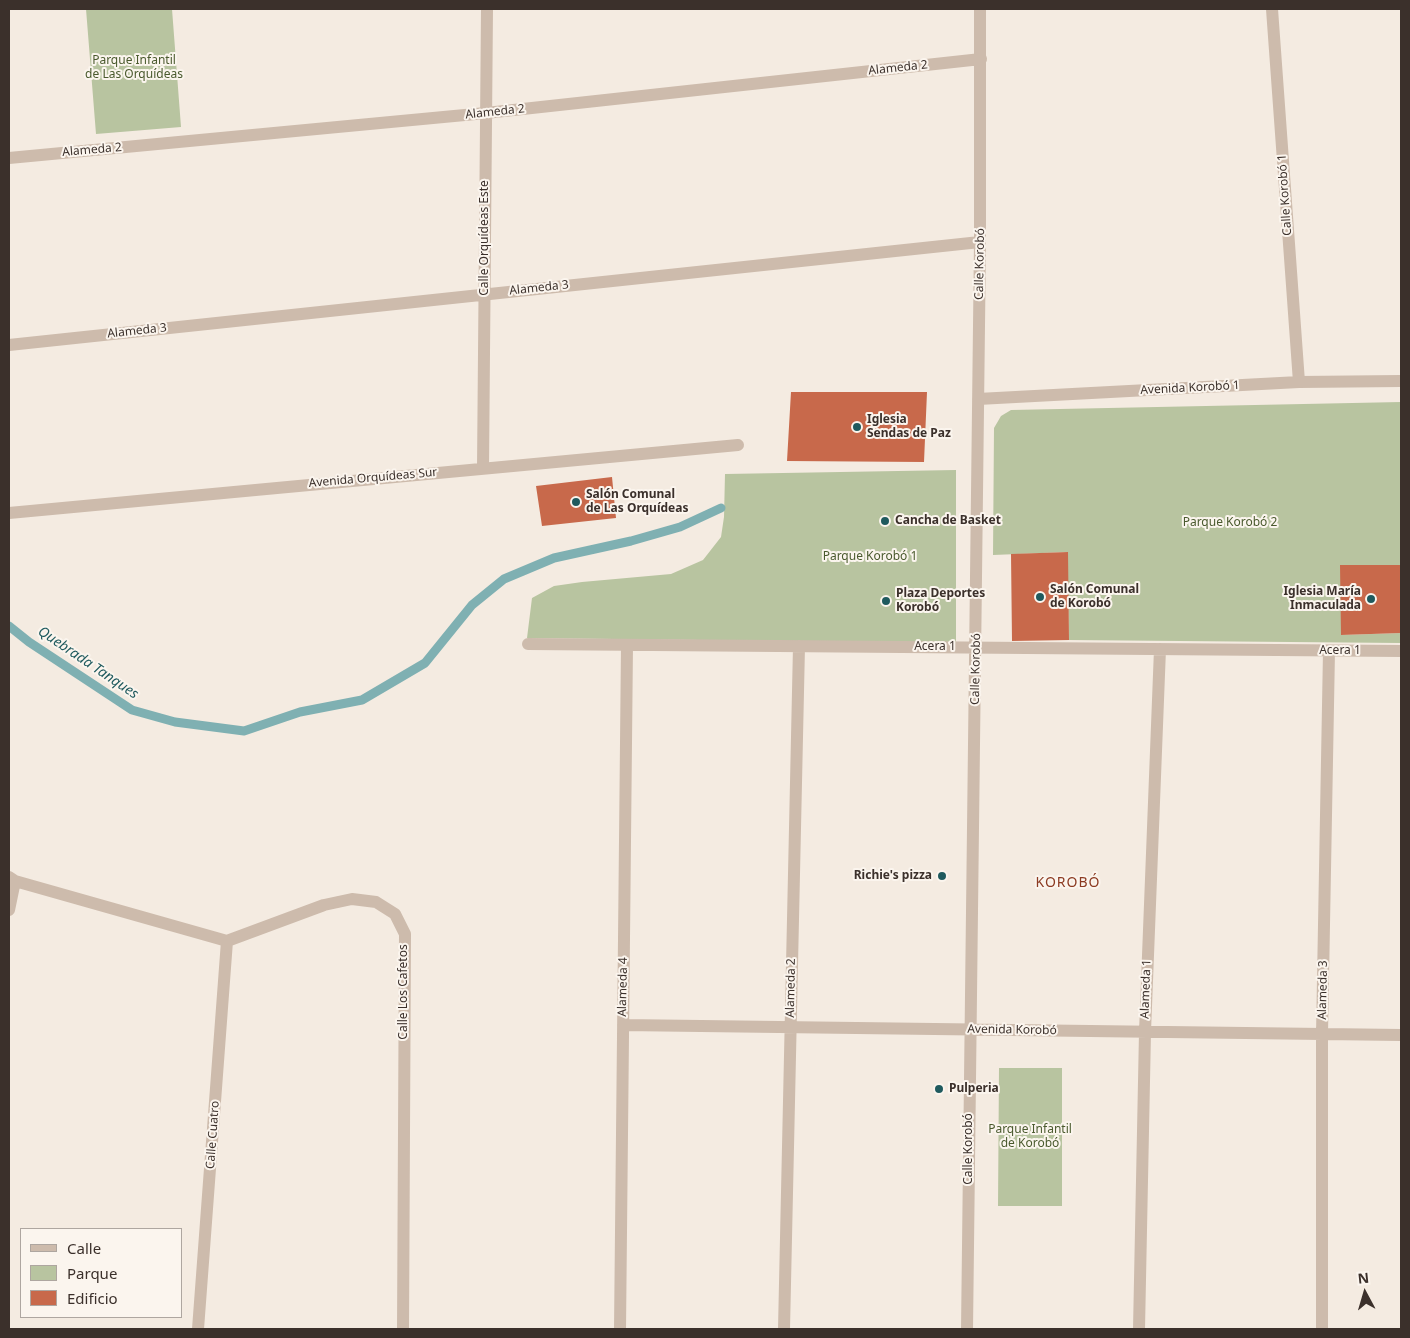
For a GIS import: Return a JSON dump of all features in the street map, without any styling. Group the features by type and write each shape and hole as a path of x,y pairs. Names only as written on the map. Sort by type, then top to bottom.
{"street":[{"name":"Calle Orquídeas Este","path":"483,468 487,9"},
{"name":"Calle Korobó","path":"967,1329 980,242 980,9"},
{"name":"Calle Korobó 1","path":"1272,9 1299,382"},
{"name":"Alameda 2","path":"9,158 486,113 981,59"},
{"name":"Alameda 3","path":"9,345 980,242"},
{"name":"Avenida Korobó 1","path":"978,399 1299,382 1401,381"},
{"name":"Avenida Orquídeas Sur","path":"9,513 738,445"},
{"name":"Acera 1","path":"528,644 1401,651"},
{"name":"Alameda 4","path":"620,1329 627,645"},
{"name":"Alameda 2","path":"784,1329 799,646"},
{"name":"Alameda 1","path":"1138,1329 1145,1032 1160,649"},
{"name":"Alameda 3","path":"1322,1329 1322,1034 1329,651"},
{"path":"9,910 12,879 227,941"},
{"name":"Calle Los Cafetos","path":"227,941 324,904 352,899 376,902 395,914 404,934 403,1329"},
{"name":"Calle Cuatro","path":"198,1329 227,941"},
{"name":"Avenida Korobó","path":"623,1025 1401,1035"}],"green space":[{"name":"Parque Infantil de Las Orquídeas","path":"86,9 172,9 181,127 96,134"},
{"name":"Parque Korobó 2","path":"1401,402 1401,565 1341,565 1341,635 1401,633 1401,643 1069,640 1067,552 993,555 994,428 1001,416 1011,410"},
{"name":"Parque Korobó 1","path":"956,470 956,643 527,638 532,598 554,586 671,574 703,560 721,537 724,517 725,474"},
{"name":"Parque Infantil de Korobó","path":"999,1068 1062,1068 1062,1206 998,1206"}],"building":[{"name":"Iglesia Sendas de Paz","path":"791,392 927,392 924,462 787,461"},
{"name":"Salón Comunal de Las Orquídeas","path":"612,477 616,518 542,526 536,486"},
{"name":"Salón Comunal de Korobó","path":"1068,552 1069,640 1012,641 1011,554"},
{"name":"Iglesia María Inmaculada","path":"1340,565 1401,565 1401,633 1341,635"}],"waterway":[{"name":"Quebrada Tanques","path":"9,626 29,642 132,710 175,722 244,731 300,712 362,700 425,663 472,605 504,579 554,558 631,541 680,527 721,508"}],"place":[{"name":"Iglesia Sendas de Paz","path":"857,427"},
{"name":"Salón Comunal de Las Orquídeas","path":"576,502"},
{"name":"Cancha de Basket","path":"885,521"},
{"name":"Salón Comunal de Korobó","path":"1040,597"},
{"name":"Iglesia María Inmaculada","path":"1371,599"},
{"name":"Plaza Deportes Korobó","path":"886,601"},
{"name":"Richie's pizza","path":"942,876"},
{"name":"Pulperia","path":"939,1089"}],"district":[{"name":"KOROBÓ","path":"1068,883"}]}
